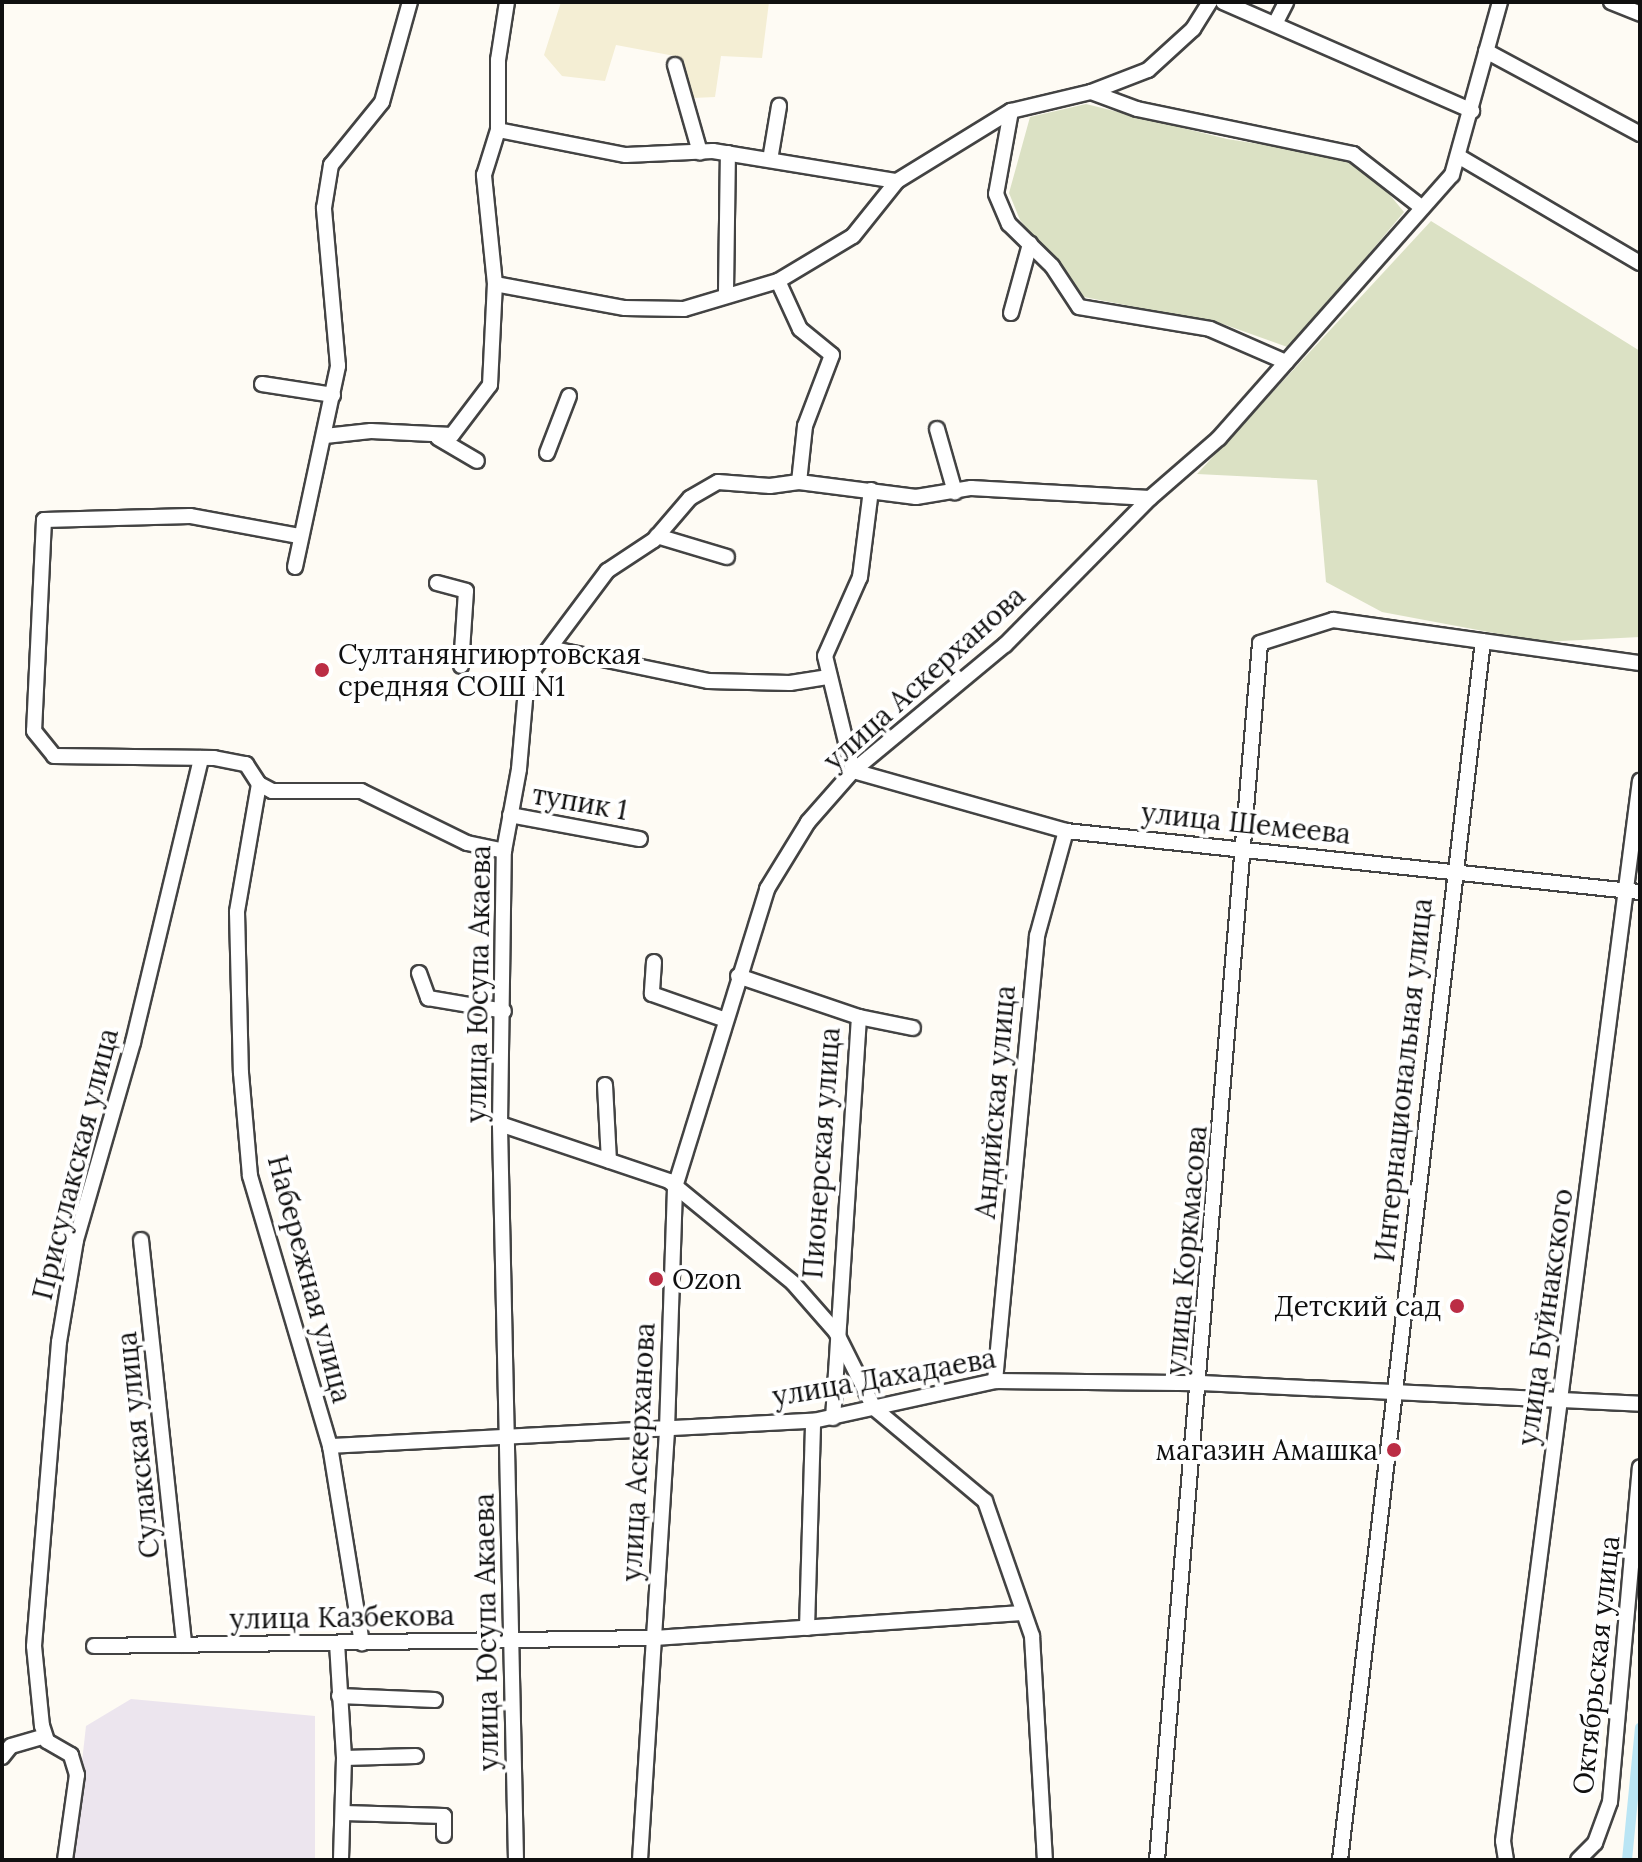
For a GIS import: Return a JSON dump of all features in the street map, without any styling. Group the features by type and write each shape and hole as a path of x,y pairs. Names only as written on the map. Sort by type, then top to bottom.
{"street":[{"path":"295,567 299,536 325,436 338,366 324,208 331,165 382,102 410,2"},
{"path":"325,436 371,431 438,438 452,435 490,385 495,284 484,175 498,130 498,60 507,2"},
{"path":"495,284 625,308 684,309 726,292 778,281 853,236 897,181 1011,111 1091,92 1148,70 1193,29 1210,2"},
{"path":"1223,2 1472,111"},
{"path":"1275,24 1286,2"},
{"name":"улица Аскерханова","path":"640,1860 667,1429 675,1187 767,889 808,822 853,771 1005,645 1150,498 1219,438 1452,175 1500,2"},
{"path":"1611,2 1640,14"},
{"path":"1486,51 1640,134"},
{"path":"675,65 700,152"},
{"path":"1091,92 1137,109 1353,154 1421,207"},
{"path":"770,160 779,106"},
{"path":"1011,111 996,194 1009,224 1052,266 1079,307 1210,329 1286,362"},
{"path":"498,130 626,155 728,153 897,181"},
{"path":"726,292 728,153"},
{"path":"1458,156 1640,263"},
{"path":"1011,313 1030,244"},
{"path":"778,281 800,329 832,355 805,426 799,482"},
{"path":"262,384 333,395"},
{"path":"547,453 569,396"},
{"path":"937,429 955,492"},
{"path":"438,438 477,461"},
{"name":"улица Юсупа Акаева","path":"516,1860 500,1124 504,851 527,678 554,649 607,571 657,536 690,498 718,482 770,486 799,482 916,497 971,488 1150,498"},
{"path":"853,771 829,677 829,640 860,577 871,490"},
{"path":"299,536 190,516 44,520 34,731 54,756 201,758 246,764 259,784 296,793 361,791 467,843 504,851"},
{"path":"657,536 727,557"},
{"path":"437,583 466,591 461,666"},
{"name":"улица Коркмасова","path":"1157,1860 1201,1383 1260,643 1333,620 1483,641"},
{"path":"1483,641 1640,663"},
{"name":"Интернациональная улица","path":"1340,1860 1453,871 1483,641"},
{"path":"554,649 708,681 790,683 829,677"},
{"name":"Присулакская улица","path":"45,1736 34,1646 38,1563 67,1281 137,1027 201,758"},
{"name":"улица Шемеева","path":"853,771 1066,831 1634,892"},
{"name":"улица Буйнакского","path":"1506,1860 1503,1841 1560,1401 1634,892 1640,781"},
{"name":"Набережная улица","path":"259,784 237,912 241,1073 250,1176 330,1446 362,1643"},
{"name":"тупик 1","path":"510,815 640,839"},
{"name":"Андийская улица","path":"995,1381 1037,936 1066,831"},
{"path":"654,962 652,994 726,1020"},
{"path":"419,973 428,998 504,1011"},
{"name":"Пионерская улица","path":"738,976 859,1017 836,1332 833,1418"},
{"path":"859,1017 913,1028"},
{"path":"605,1085 609,1161"},
{"path":"500,1124 675,1187 793,1283 836,1332 874,1408 985,1501 1008,1554 1036,1667 1045,1860"},
{"name":"Сулакская улица","path":"141,1240 184,1645"},
{"name":"улица Дахадаева","path":"330,1446 509,1433 813,1421 995,1381 1201,1383 1640,1404"},
{"path":"807,1628 813,1421"},
{"name":"Октябрьская улица","path":"1578,1860 1595,1843 1610,1802 1640,1467"},
{"name":"улица Казбекова","path":"94,1646 654,1638 1022,1613"},
{"path":"337,1643 344,1758 341,1860"},
{"path":"339,1696 435,1700"},
{"path":"2,1757 11,1746 45,1736 71,1755 77,1775 65,1860"},
{"path":"344,1758 416,1756"},
{"path":"344,1813 444,1816 444,1835"}],"shaded area":[{"path":"561,2 769,2 762,58 721,56 715,97 693,98 680,57 616,45 605,81 562,76 544,55"},
{"path":"131,1699 315,1716 315,1860 71,1860 86,1726"}],"green space":[{"path":"1086,104 1227,139 1361,160 1404,212 1290,348 1223,324 1084,297 1020,220 1009,193 1030,117"},
{"path":"1431,221 1640,351 1640,637 1542,642 1382,612 1326,582 1317,480 1197,474"}],"waterway":[{"path":"1627,1860 1640,1728"}],"place":[{"name":"Султанянгиюртовская средняя СОШ N1","path":"322,670"},
{"name":"Ozon","path":"656,1279"},
{"name":"Детский сад","path":"1457,1306"},
{"name":"магазин Амашка","path":"1394,1450"}]}
